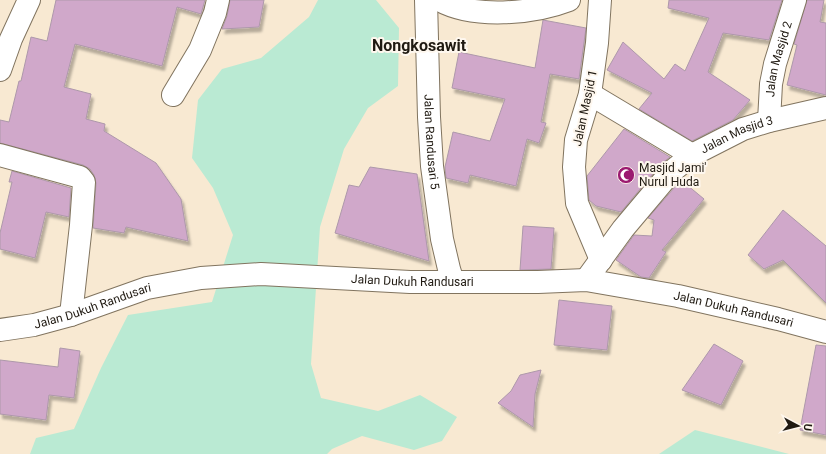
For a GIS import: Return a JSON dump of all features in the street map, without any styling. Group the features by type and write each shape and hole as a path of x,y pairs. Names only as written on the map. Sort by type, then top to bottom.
{"street":[{"path":"0,70 11,39 29,0"},
{"path":"173,94 200,50 215,12 218,0"},
{"name":"Jalan Randusari 5","path":"426,0 429,117 432,166 442,238 453,282"},
{"path":"439,0 446,4 463,9 485,12 508,12 536,9 569,0"},
{"name":"Jalan Masjid 1","path":"600,0 597,43 590,94 576,140 574,167 577,203 601,260"},
{"name":"Jalan Masjid 2","path":"769,121 771,84 775,64 795,0"},
{"path":"590,94 692,155"},
{"name":"Jalan Masjid 3","path":"586,280 623,229 671,172 692,155 743,129 769,121 826,108"},
{"path":"0,155 80,177 84,182 71,315"},
{"name":"Jalan Dukuh Randusari","path":"0,330 34,325 71,315 147,288 201,278 261,274 410,282 538,282 586,280 678,296 778,318 826,332"}],"green space":[{"path":"318,0 376,0 399,28 398,86 368,108 344,149 320,227 311,364 321,398 378,411 420,395 457,417 442,441 414,450 362,436 332,449 327,454 30,454 36,438 74,429 101,368 128,315 212,302 233,235 213,188 192,158 198,100 222,69 261,58 309,17"},
{"path":"695,430 789,454 659,454"}],"building":[{"path":"56,0 205,0 201,14 177,7 162,66 75,44 64,87 91,94 86,119 105,124 104,131 156,163 181,199 188,241 126,227 124,233 93,228 96,183 94,175 90,169 83,165 0,143 0,120 9,122 19,81 21,81 31,37 47,41"},
{"path":"230,0 264,0 259,27 222,29 227,16"},
{"path":"669,0 782,0 769,40 723,33 708,72 750,100 733,120 692,141 639,109 652,93 607,70 623,42 664,79 675,64 685,71 709,18 668,8"},
{"path":"807,0 824,0 820,22 826,23 826,95 787,85 797,45 794,44"},
{"path":"543,20 586,28 579,79 550,74 541,122 546,123 539,143 527,139 516,186 470,175 468,183 446,178 445,167 453,132 490,141 505,99 452,88 459,52 535,68"},
{"name":"Masjid Jami' Nurul Huda","path":"624,129 670,157 661,164 621,212 596,206 589,200 587,176"},
{"path":"370,167 417,174 429,261 335,233 349,185 359,187"},
{"path":"12,171 71,188 69,217 46,212 35,258 0,249 0,233 12,182 9,182"},
{"path":"681,180 704,199 662,250 666,252 649,278 641,277 616,260 634,235 652,236 654,220 648,218"},
{"path":"783,210 826,246 826,303 783,260 764,269 748,255"},
{"path":"523,226 554,228 551,269 520,270"},
{"path":"559,300 612,306 607,350 554,345"},
{"path":"714,344 743,361 721,405 682,390"},
{"path":"816,345 826,346 826,435 800,430"},
{"path":"60,348 80,351 74,398 49,395 46,420 0,414 0,360 58,367"},
{"path":"541,370 535,394 533,427 498,403 511,391 520,375"}],"place":[{"name":"Masjid Jami' Nurul Huda","path":"626,175"}],"district":[{"name":"Nongkosawit","path":"419,45"}]}
